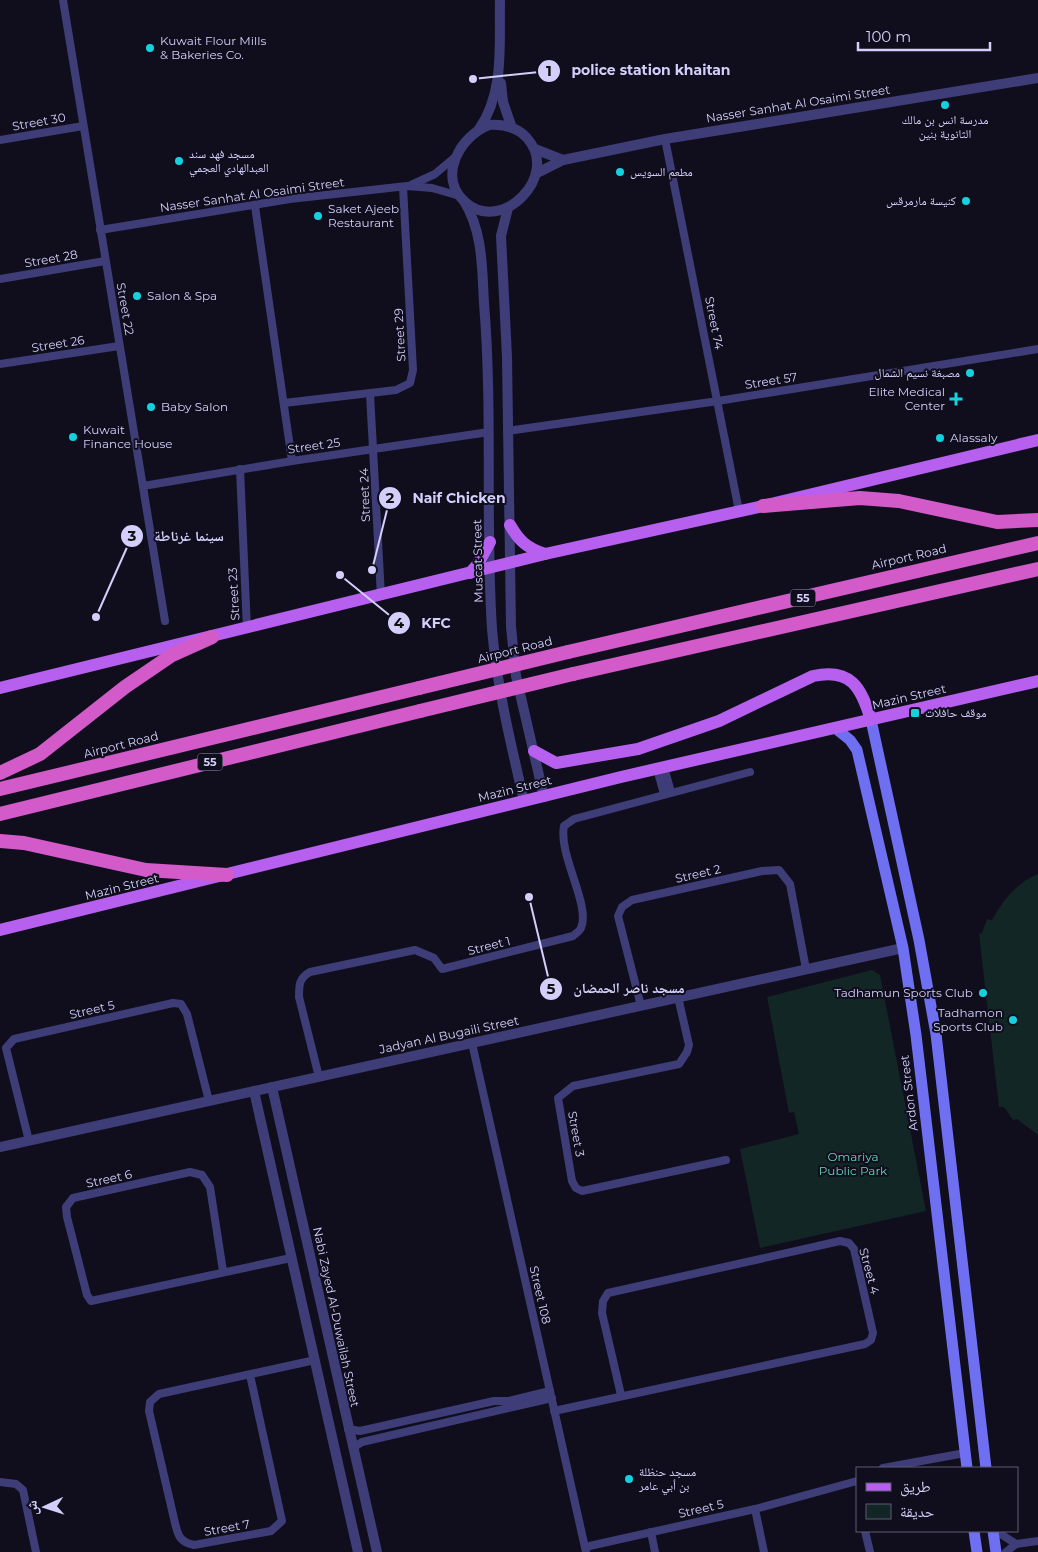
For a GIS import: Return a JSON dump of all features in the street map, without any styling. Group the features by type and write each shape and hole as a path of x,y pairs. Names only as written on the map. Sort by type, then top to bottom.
{"highway":[{"path":"763,506 860,498 899,501 997,522 1038,520"},
{"name":"Airport Road","path":"0,789 568,652 1038,543"},
{"name":"55","path":"0,814 573,674 1038,569"},
{"path":"1012,575 1038,573"},
{"path":"0,773 40,754 118,693 172,655 212,637"},
{"path":"0,841 24,843 146,870 227,875"}],"main road":[{"path":"0,688 381,596 490,567 763,506 875,477 1038,440"},
{"path":"510,525 517,538 530,549 545,554"},
{"path":"469,573 478,564 490,542"},
{"path":"534,751 556,764 638,749 719,721 813,676 828,673 852,681 863,695 871,720 902,860 936,1034 986,1467"},
{"name":"Mazin Street","path":"0,930 661,768 1038,681"},
{"name":"Ardon Street","path":"835,728 850,740 858,750 903,948 916,1036 967,1467"},
{"path":"884,866 890,860 902,860"},
{"path":"916,1036 926,1040 936,1034"},
{"path":"941,1258 943,1252 951,1248 960,1254"},
{"path":"974,1532 977,1552"},
{"path":"995,1532 996,1552"}],"street":[{"name":"Street 22","path":"62,0 165,621"},
{"path":"500,0 498,65 493,103 479,129 454,158 453,183 462,199 475,208 488,212 508,208"},
{"path":"498,65 503,102 512,128"},
{"name":"Nasser Sanhat Al Osaimi Street","path":"537,173 563,160 665,139 1038,78"},
{"path":"479,129 497,124 512,128 525,136 535,149 539,164 533,183 508,208 501,236 507,357 510,525 508,563 516,676 544,797"},
{"name":"Street 30","path":"0,140 83,126"},
{"name":"Street 74","path":"665,139 739,511"},
{"path":"535,149 563,160"},
{"name":"Nasser Sanhat Al Osaimi Street","path":"405,186 434,174 454,158"},
{"name":"Nasser Sanhat Al Osaimi Street","path":"100,230 255,206 405,186 432,188 462,199"},
{"name":"Street 29","path":"284,403 396,390 410,383 413,370 405,186"},
{"name":"Muscat Street","path":"462,199 472,214 478,236 488,352 490,567 492,629 497,679 524,801"},
{"path":"255,206 292,461"},
{"name":"Street 28","path":"0,279 105,261"},
{"name":"Street 26","path":"0,364 119,346"},
{"name":"Street 57","path":"507,432 718,401 1038,348"},
{"path":"488,352 497,358 507,357"},
{"path":"488,382 491,377 500,375 507,383"},
{"name":"Street 24","path":"370,394 375,449 381,596"},
{"name":"Street 25","path":"143,486 240,469 489,432"},
{"name":"Street 23","path":"240,469 247,629"},
{"path":"661,768 667,793"},
{"name":"Street 1","path":"318,1077 299,997 299,984 302,976 310,972 415,950 434,958 442,969 573,936 581,928 582,911 561,838 564,826 574,819 750,772"},
{"name":"Street 2","path":"642,1006 618,916 622,907 632,900 762,870 779,870 790,884 806,969"},
{"name":"Jadyan Al Bugaili Street","path":"0,1147 903,948"},
{"name":"Street 3","path":"678,997 689,1045 679,1064 573,1086 558,1098 572,1181 576,1188 582,1191 726,1160"},
{"name":"Street 5","path":"29,1141 6,1048 9,1042 14,1039 173,1003 181,1004 187,1014 209,1101"},
{"name":"Street 108","path":"472,1043 585,1549"},
{"name":"Nabi Zayed Al-Duwailah Street","path":"272,1087 377,1552"},
{"path":"254,1091 358,1552"},
{"path":"272,1173 280,1174 290,1168"},
{"name":"Street 6","path":"223,1271 210,1187 202,1175 190,1172 73,1198 66,1207 87,1294 91,1301 223,1271 291,1258"},
{"path":"277,1196 283,1188 293,1189 296,1193"},
{"name":"Street 4","path":"554,1411 621,1395 750,1370 865,1344 871,1340 873,1333 854,1248 848,1243 840,1241 608,1293 603,1301 602,1314 621,1395"},
{"name":"Street 7","path":"250,1375 282,1521 271,1531 194,1545 185,1543 178,1537 174,1523 149,1411 150,1402 159,1394 315,1360"},
{"path":"348,1429 360,1432 494,1401 509,1401 551,1395"},
{"path":"352,1448 362,1442 496,1412 551,1395"},
{"path":"494,1401 496,1412"},
{"path":"390,1424 393,1435"},
{"path":"888,1467 965,1453"},
{"name":"Street 5","path":"585,1549 755,1509 856,1481"},
{"path":"0,1482 16,1484 23,1490 36,1552"},
{"path":"755,1509 764,1552"},
{"path":"355,1535 360,1541 368,1542 372,1530"},
{"path":"651,1532 656,1552"},
{"path":"865,1532 870,1552"},
{"path":"997,1532 1016,1544"},
{"path":"1006,1552 1016,1544 1038,1542"}],"green space":[{"name":"Tadhamon Sports Club","path":"1038,874 1038,1135 1017,1119 1013,1120 1004,1107 999,1107 979,934 982,933 987,919 992,920 1011,893 1023,882"},
{"name":"Omariya Public Park","path":"872,970 880,975 926,1211 760,1248 740,1149 799,1134 794,1112 789,1113 767,997"}],"place":[{"name":"Kuwait Flour Mills & Bakeries Co.","path":"150,48"},
{"name":"police station khaitan","path":"473,79"},
{"name":"مدرسة انس بن مالك الثانوية بنين","path":"945,105"},
{"name":"مسجد فهد سند العبدالهادي العجمي","path":"179,161"},
{"name":"مطعم السويس","path":"620,172"},
{"name":"كنيسة مارمرقس","path":"966,201"},
{"name":"Saket Ajeeb Restaurant","path":"318,216"},
{"name":"Salon & Spa","path":"137,296"},
{"name":"مصبغة نسيم الشمال","path":"970,373"},
{"name":"Elite Medical Center","path":"956,399"},
{"name":"Baby Salon","path":"151,407"},
{"name":"Kuwait Finance House","path":"73,437"},
{"name":"Alassaly","path":"940,438"},
{"name":"Naif Chicken","path":"372,570"},
{"name":"KFC","path":"340,575"},
{"name":"سينما غرناطة","path":"96,617"},
{"name":"موقف حافلات","path":"915,713"},
{"name":"مسجد ناصر الحمضان","path":"529,897"},
{"name":"Tadhamun Sports Club","path":"983,993"},
{"name":"Tadhamon Sports Club","path":"1013,1020"},
{"name":"مسجد حنظلة بن أبي عامر","path":"629,1479"}]}
